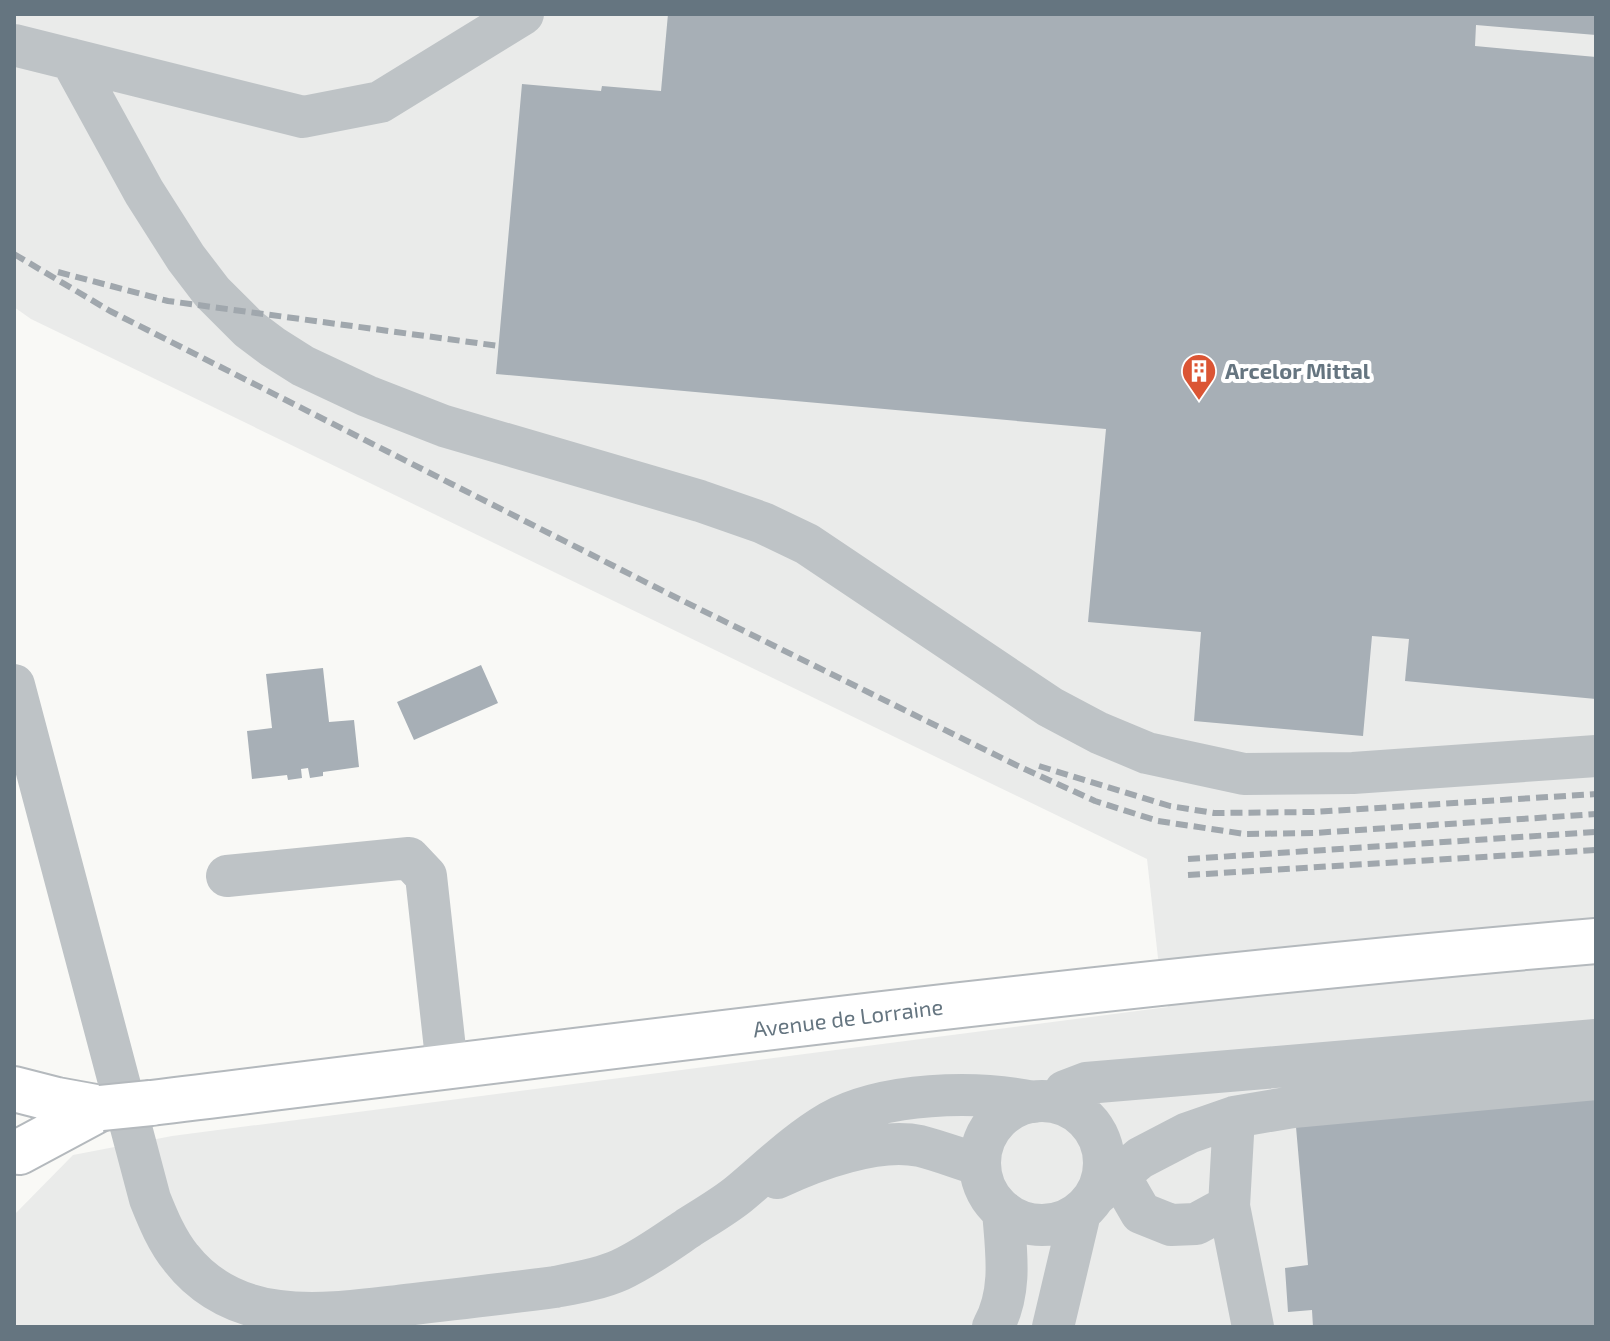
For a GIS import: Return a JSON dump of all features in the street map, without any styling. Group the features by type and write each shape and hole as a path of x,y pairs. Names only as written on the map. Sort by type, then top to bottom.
{"main road":[{"name":"Avenue de Lorraine","path":"14,1089 101,1108 952,1006 1354,962 1596,941"},
{"path":"14,1096 20,1107 23,1130 16,1156"},
{"name":"Avenue de Lorraine","path":"16,1156 101,1108"}],"lane":[{"path":"14,45 303,117 380,102 523,14"},
{"path":"71,59 144,192 186,258 212,292 249,329 273,347 303,366 367,396 444,426 700,501 763,523 807,544 1050,707 1099,733 1147,753 1244,774 1353,773 1596,756"},
{"path":"14,685 150,1199 162,1229 181,1259 200,1278 231,1298 266,1310 328,1314 555,1287 618,1271 736,1197 832,1157 886,1144 918,1146 980,1165"},
{"path":"227,876 409,858 426,876 447,1067"},
{"path":"1596,1040 1086,1083 1046,1103 1016,1107 1001,1117 989,1131 982,1147 980,1165 983,1185 993,1201 1014,1217 1044,1226 1063,1222 1140,1158 1188,1133 1234,1117 1293,1107 1596,1079"},
{"path":"736,1197 800,1141 833,1120 876,1106 920,1097 968,1095 1002,1096 1076,1111 1090,1123 1100,1139 1104,1176 1053,1327"},
{"path":"1234,1117 1229,1206 1253,1327"},
{"path":"1099,1194 1171,1225 1196,1224 1229,1206"},
{"path":"993,1327 1000,1314 1008,1278 1014,1217"},
{"path":"1014,1217 1023,1327"}],"shaded area":[{"path":"14,14 1596,14 1596,1327 14,1327 14,1215 73,1155 172,1136 1168,1007 1158,958 1147,859 31,319 14,307"}],"building":[{"name":"Arcelor Mittal","path":"668,14 1596,14 1596,35 1476,25 1475,46 1596,57 1596,699 1405,681 1409,639 1372,636 1363,736 1194,721 1201,632 1088,622 1106,429 496,374 522,84 601,91 602,86 661,91"},
{"path":"481,665 498,703 414,740 397,702"},
{"path":"323,668 329,722 354,720 359,767 323,772 323,776 310,778 308,768 301,769 302,778 288,780 287,775 252,779 247,731 272,728 266,674"},
{"path":"1596,1099 1596,1327 1313,1327 1312,1310 1288,1312 1285,1268 1308,1265 1296,1127"}],"railway":[{"path":"14,254 110,311 671,595 1095,801 1158,821 1245,834 1314,833 1596,814"},
{"path":"58,272 168,301 499,346"},
{"path":"1039,766 1170,806 1214,813 1314,812 1596,794"},
{"path":"1188,859 1596,832"},
{"path":"1188,875 1596,850"}],"place":[{"name":"Arcelor Mittal","path":"1199,402"}]}
